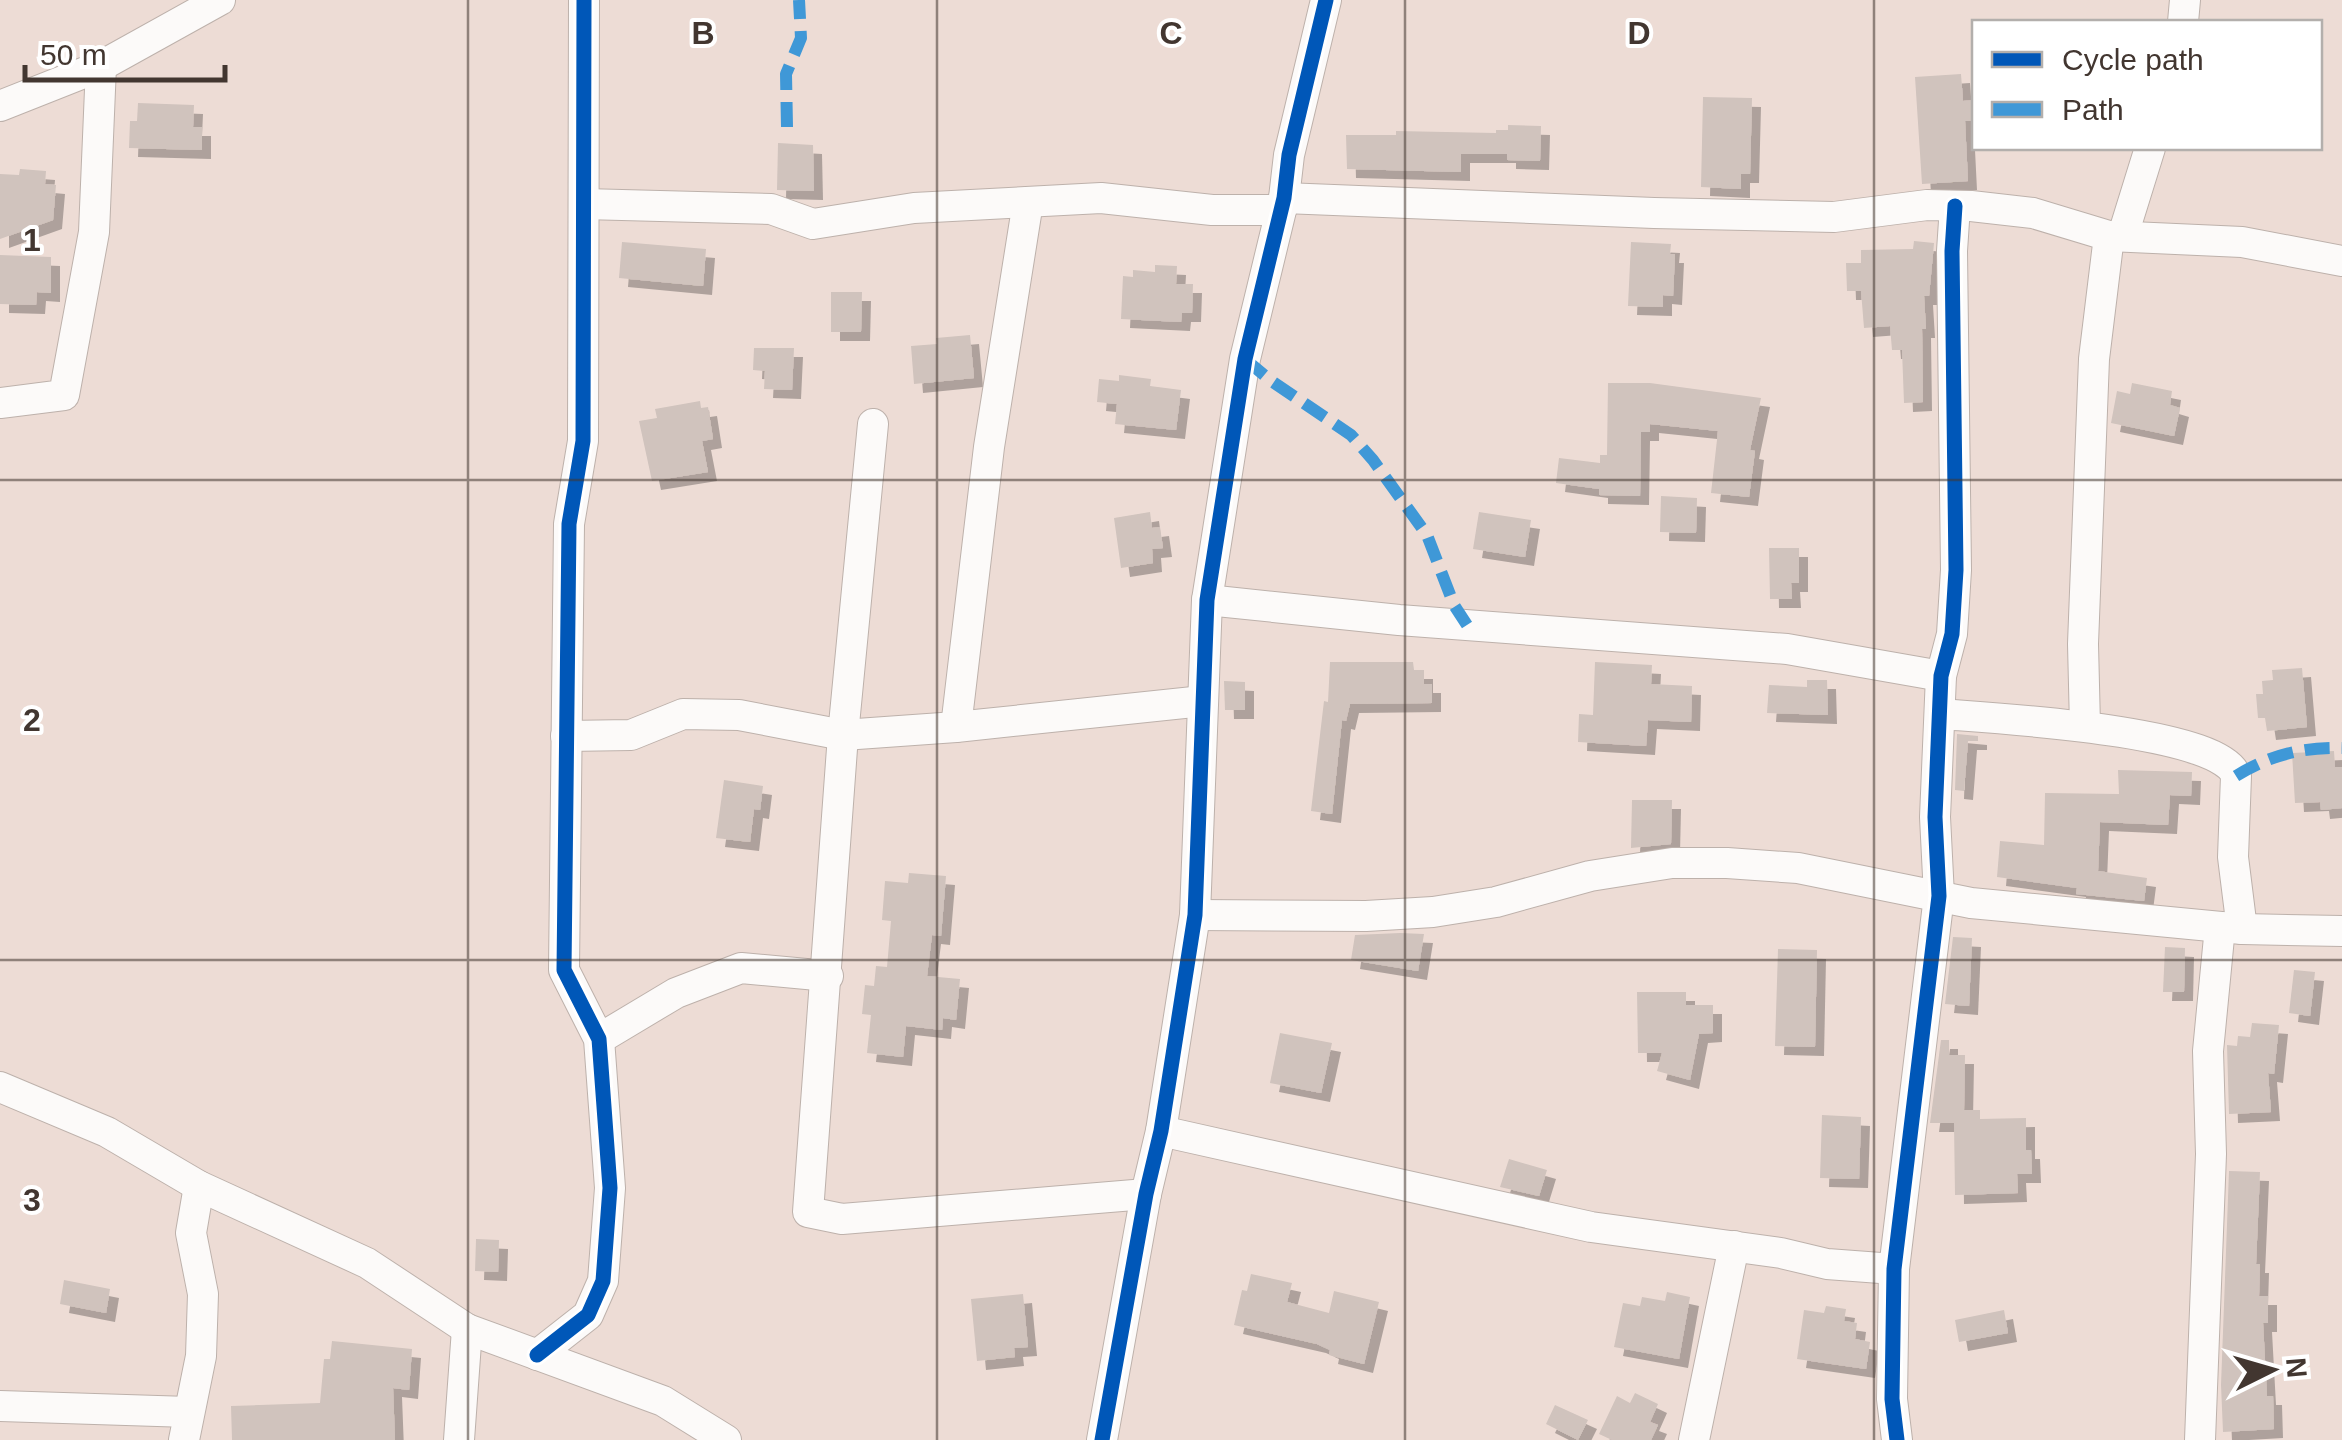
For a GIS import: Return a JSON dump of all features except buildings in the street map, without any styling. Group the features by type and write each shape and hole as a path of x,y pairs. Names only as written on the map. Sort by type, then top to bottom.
{"street":[{"path":"0,106 100,66 220,0"},
{"path":"537,1354 588,1315 603,1280 610,1188 599,1040 564,970 568,524 582,440 584,0"},
{"path":"1102,1440 1161,1131 1194,915 1207,600 1245,359 1326,0"},
{"path":"0,403 64,396 94,232 100,66"},
{"path":"2085,726 2083,644 2094,359 2116,235 2149,150"},
{"path":"584,204 771,209 813,224 914,208 1100,198 1212,210 1282,204 1834,217 1927,205 2033,213 2116,235 2242,242 2342,261"},
{"path":"956,727 988,447 1028,202"},
{"path":"1897,1440 1892,1399 1894,1269 1939,896 1934,817 1941,676 1952,634 1956,538 1952,251 1955,206"},
{"path":"873,424 844,735 808,1212 842,1219 1146,1194"},
{"path":"1207,600 1398,620 1787,649 1941,676"},
{"path":"566,736 631,735 682,714 738,715 844,735 1203,701"},
{"path":"1941,714 2085,726 2186,745 2222,758 2235,770 2238,797 2231,928 2208,1052 2211,1154 2200,1440"},
{"path":"1194,915 1366,916 1432,912 1496,902 1590,876 1672,863 1798,868 1971,902 2339,939"},
{"path":"599,1040 676,993 741,968 828,976"},
{"path":"0,1087 106,1132 200,1186 367,1263 467,1329 663,1401 726,1440"},
{"path":"1161,1131 1591,1227 1734,1246 1827,1264 1894,1269"},
{"path":"0,1406 186,1426 201,1356 202,1294 191,1233 200,1186"},
{"path":"1694,1440 1734,1246"},
{"path":"459,1440 467,1329"}],"marked path":[{"path":"787,127 786,74 801,38 799,0"},
{"path":"1245,359 1351,435 1373,460 1427,535 1454,605 1467,625"},
{"path":"2236,776 2287,754 2342,748"}],"cycle path":[{"path":"537,1355 588,1315 603,1281 610,1188 599,1039 564,970 569,524 583,441 584,0"},
{"path":"1102,1440 1161,1131 1195,915 1207,600 1245,359 1326,0"},
{"path":"1897,1440 1892,1399 1894,1269 1939,896 1935,817 1941,676 1952,634 1956,570 1952,251 1955,206"}]}
